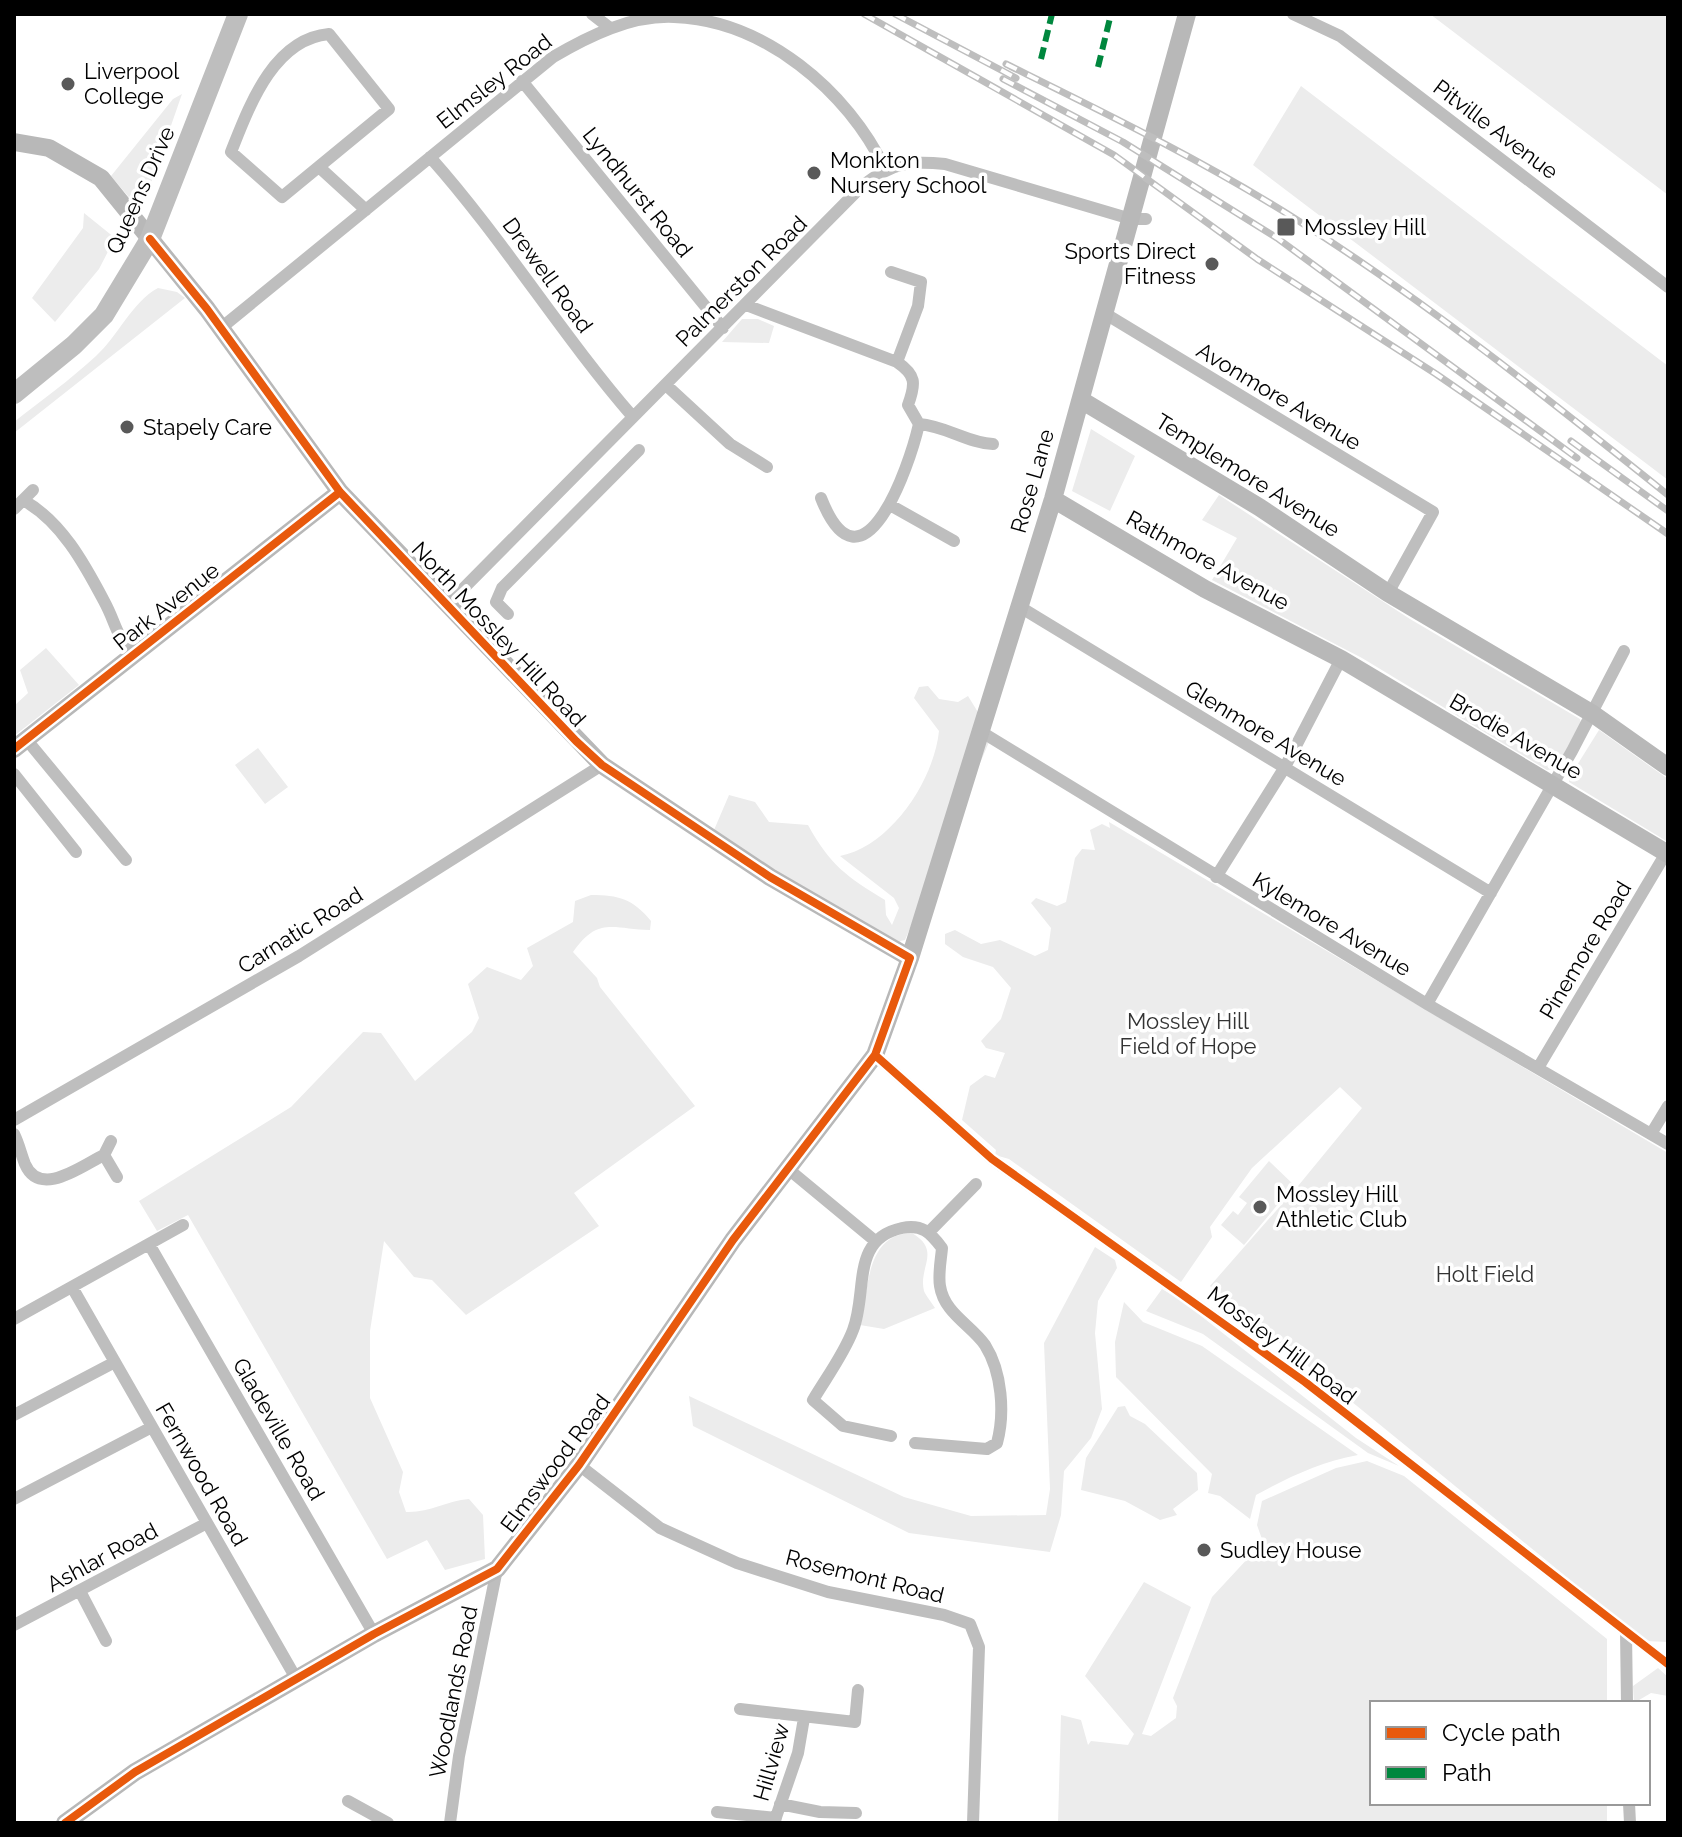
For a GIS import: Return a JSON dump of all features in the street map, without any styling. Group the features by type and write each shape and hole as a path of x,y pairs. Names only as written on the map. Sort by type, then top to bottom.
{"main road":[{"name":"Queens Drive","path":"14,394 74,345 104,315 150,239 238,14"}],"street":[{"path":"592,14 610,28"},
{"name":"Rose Lane","path":"910,958 1053,499 1104,313 1138,219 1139,197 1187,14"},
{"name":"Pitville Avenue","path":"1301,15 1340,36 1668,287"},
{"name":"Elmsley Road","path":"221,328 553,57 610,28 672,16 699,19 765,43 831,93 869,137 885,169"},
{"path":"329,34 389,109 319,167 282,197 231,152 259,86 292,49 314,35 329,34"},
{"name":"Lyndhurst Road","path":"522,81 723,328"},
{"name":"North Mossley Hill Road","path":"14,142 49,148 91,170 131,212 221,328 340,492 602,765 770,877 910,958"},
{"name":"Drewell Road","path":"430,157 471,203 577,349 633,417"},
{"name":"Palmerston Road","path":"448,604 862,186 885,169 915,161 945,164 1138,219"},
{"path":"319,167 366,210"},
{"path":"891,272 921,282 918,306 897,362"},
{"path":"746,305 897,362 912,372 915,385 908,405 919,424 912,454 890,505 870,532 861,538 850,537 837,529 821,498"},
{"name":"Avonmore Avenue","path":"1104,313 1433,512 1388,593"},
{"path":"666,385 730,444 767,467"},
{"name":"Templemore Avenue","path":"1081,400 1259,507 1388,593"},
{"path":"919,424 956,432 979,443 993,444"},
{"path":"979,443 983,457"},
{"path":"508,614 496,602 502,588 639,450"},
{"path":"575,475 595,494"},
{"path":"33,490 19,504 44,513 62,532 103,599 117,636 133,655"},
{"name":"Park Avenue","path":"20,744 340,492"},
{"name":"Rathmore Avenue","path":"1053,499 1212,593 1341,659"},
{"path":"890,505 954,541"},
{"path":"482,569 502,588"},
{"path":"1388,593 1593,714 1668,767"},
{"name":"Glenmore Avenue","path":"1020,607 1491,893"},
{"path":"1427,1004 1593,714 1624,651"},
{"path":"1216,877 1285,767 1341,659"},
{"name":"Brodie Avenue","path":"1341,659 1667,853"},
{"name":"Kylemore Avenue","path":"980,731 1427,1004 1668,1144"},
{"path":"20,744 126,860"},
{"name":"Carnatic Road","path":"14,1120 299,956 602,765"},
{"path":"14,774 76,852"},
{"name":"Pinemore Road","path":"1538,1068 1667,853"},
{"name":"Elmswood Road","path":"65,1823 135,1772 374,1634 497,1569 579,1465 733,1240 875,1055 910,958"},
{"name":"Mossley Hill Road","path":"875,1055 992,1159 1305,1382 1668,1664"},
{"path":"1651,1134 1668,1106"},
{"path":"14,1134 26,1166 44,1179 54,1181 104,1155 111,1141"},
{"path":"104,1155 117,1177"},
{"path":"787,1168 874,1240"},
{"path":"929,1232 976,1184"},
{"path":"14,1319 183,1225"},
{"path":"891,1436 843,1426 813,1400 853,1330 864,1263 874,1240 895,1229 916,1225 929,1232 942,1248 940,1287 948,1306 984,1343 997,1372 1001,1426 997,1443 987,1449 915,1443"},
{"name":"Gladeville Road","path":"149,1244 374,1634"},
{"name":"Fernwood Road","path":"72,1287 297,1680"},
{"path":"14,1415 115,1362"},
{"path":"14,1499 152,1427"},
{"name":"Rosemont Road","path":"579,1465 660,1528 737,1563 828,1592 944,1615 970,1624 979,1647 973,1823"},
{"name":"Ashlar Road","path":"14,1625 81,1593 207,1523"},
{"name":"Woodlands Road","path":"450,1823 459,1756 497,1569"},
{"path":"81,1593 106,1641"},
{"path":"1626,1632 1627,1701"},
{"name":"Hillview","path":"740,1709 855,1722 858,1690"},
{"name":"Hillview","path":"717,1812 775,1820 798,1753 804,1718"},
{"path":"348,1801 388,1823"},
{"path":"780,1804 820,1812 856,1813"}],"green space":[{"path":"1430,14 1668,14 1668,195"},
{"path":"1301,86 1668,366 1668,480 1253,165"},
{"path":"182,94 143,206 133,202 111,176 173,99"},
{"path":"84,213 115,238 99,269 55,322 32,298 83,228"},
{"path":"158,288 177,292 185,298 14,433 14,422 96,356 140,302"},
{"path":"742,319 758,319 774,326 769,343 722,342"},
{"path":"1091,429 1135,456 1110,511 1072,491"},
{"path":"1219,495 1410,619 1580,719 1581,723 1555,769 1547,770 1362,658 1212,580 1237,538 1202,520"},
{"path":"46,648 79,685 14,736 14,706 28,693 20,670"},
{"path":"928,686 939,699 958,702 968,696 992,735 905,940 900,941 904,949 734,847 714,830 729,795 755,802 769,822 808,825 840,869 885,900 886,915 892,925 899,908 894,898 840,856 859,850 892,825 907,808 929,770 939,731 914,698 919,687"},
{"path":"1599,730 1668,779 1668,842 1569,782"},
{"path":"258,748 288,787 265,804 235,765"},
{"path":"1109,822 1668,1153 1668,1642 1645,1641 1210,1286 1296,1188 1307,1196 1298,1186 1362,1108 1340,1087 1252,1168 1210,1227 1212,1237 1181,1282 1009,1159 995,1155 996,1150 962,1120 970,1086 985,1075 995,1078 1005,1053 986,1048 981,1041 1001,1019 1011,988 993,967 963,957 945,944 945,934 955,930 981,944 1000,940 1035,956 1048,950 1051,928 1031,903 1036,898 1057,906 1066,902 1075,858 1082,849 1095,850 1090,830 1102,824 1110,828"},
{"path":"591,895 625,900 651,921 650,930 599,929 590,933 573,952 597,978 600,987 695,1106 574,1193 599,1226 466,1315 432,1280 414,1277 384,1241 370,1331 370,1398 403,1472 399,1492 406,1512 469,1499 483,1515 485,1559 445,1570 427,1540 387,1559 188,1215 157,1231 139,1201 291,1107 363,1032 381,1033 415,1081 472,1032 479,1018 468,984 487,967 521,980 533,966 527,948 573,922 575,901"},
{"name":"Mossley Hill Athletic Club","path":"1269,1161 1294,1185 1244,1245 1221,1225 1233,1211 1238,1215 1247,1203 1239,1197"},
{"path":"912,1233 926,1246 924,1291 935,1308 884,1329 860,1325 877,1253 885,1243 897,1236"},
{"path":"1095,1247 1115,1260 1117,1268 1098,1301 1095,1333 1102,1409 1091,1438 1064,1471 1061,1515 1050,1552 909,1533 693,1426 689,1396 904,1497 971,1516 1046,1515 1050,1489 1044,1343"},
{"path":"1162,1289 1182,1301 1356,1438 1399,1466 1368,1453 1203,1334 1146,1311"},
{"path":"1124,1302 1143,1322 1202,1346 1358,1455 1305,1471 1256,1495 1250,1519 1220,1496 1208,1493 1212,1474 1116,1377 1115,1342"},
{"path":"1125,1406 1130,1416 1145,1424 1197,1473 1198,1490 1173,1509 1177,1515 1160,1520 1125,1501 1081,1490 1086,1458 1118,1407"},
{"path":"1367,1461 1404,1476 1607,1639 1607,1701 1370,1701 1370,1805 1607,1805 1607,1823 1058,1823 1061,1715 1081,1720 1088,1745 1091,1741 1128,1745 1134,1734 1085,1676 1144,1582 1191,1607 1142,1734 1151,1736 1176,1718 1177,1706 1173,1698 1212,1597 1263,1542 1257,1525 1262,1501 1336,1468"},
{"path":"1658,1668 1668,1677 1668,1696 1651,1693 1634,1701 1633,1686"}],"railway":[{"path":"864,14 1114,155 1257,259 1436,374 1668,534"},
{"path":"895,14 1016,78"},
{"path":"1006,64 1188,156 1294,218 1485,351 1668,495"},
{"path":"1003,79 1123,142 1277,238 1577,458"},
{"path":"1571,441 1668,511"}],"marked path":[{"path":"1041,59 1052,14"},
{"path":"1098,67 1111,14"}],"cycle path":[{"path":"65,1823 135,1772 374,1634 497,1569 579,1465 733,1240 875,1055 910,958 770,877 602,765 576,741 340,492 207,309 150,239"},
{"path":"14,749 340,492"},
{"path":"875,1055 992,1159 1305,1382 1668,1664"}],"place":[{"name":"Liverpool College","path":"68,84"},
{"name":"Monkton Nursery School","path":"814,173"},
{"name":"Mossley Hill","path":"1286,227"},
{"name":"Sports Direct Fitness","path":"1212,264"},
{"name":"Stapely Care","path":"127,427"},
{"name":"Mossley Hill Athletic Club","path":"1260,1207"},
{"name":"Sudley House","path":"1204,1550"}],"park label":[{"name":"Mossley Hill Field of Hope","path":"1188,1034"},
{"name":"Holt Field","path":"1485,1274"}]}
